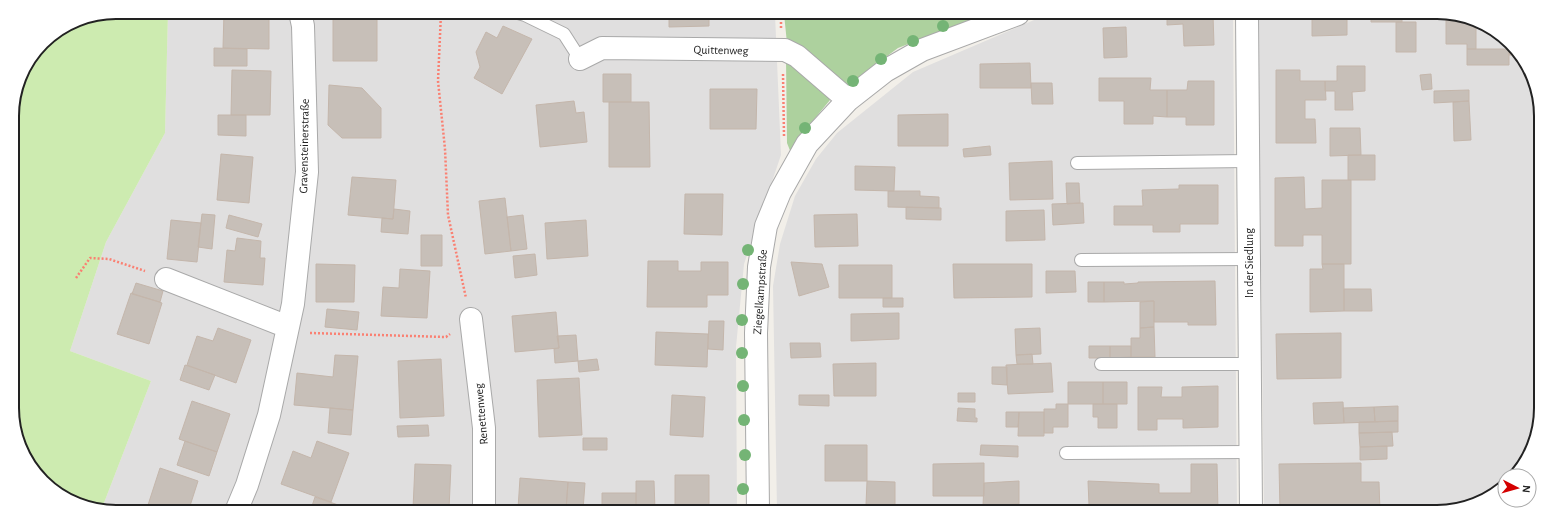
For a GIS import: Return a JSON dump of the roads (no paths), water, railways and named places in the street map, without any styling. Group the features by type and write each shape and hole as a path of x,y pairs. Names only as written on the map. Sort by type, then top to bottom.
{"street":[{"name":"Gravensteinerstraße","path":"239,505 247,485 269,415 293,304 307,172 303,26 302,19"},
{"name":"Ziegelkampstraße","path":"758,505 756,332 759,267 766,226 780,192 807,144 848,100 885,71 922,50 1005,19"},
{"name":"In der Siedlung","path":"1247,19 1251,505"},
{"name":"Quittenweg","path":"580,59 602,48 785,50 797,56 848,100"},
{"path":"166,279 288,327"},
{"name":"Renettenweg","path":"471,319 484,428 484,505"}],"lane":[{"path":"534,19 564,34 580,59"},
{"path":"1077,163 1248,161"},
{"path":"1081,260 1249,259"},
{"path":"1101,364 1250,364"},
{"path":"1066,453 1250,452"}]}
